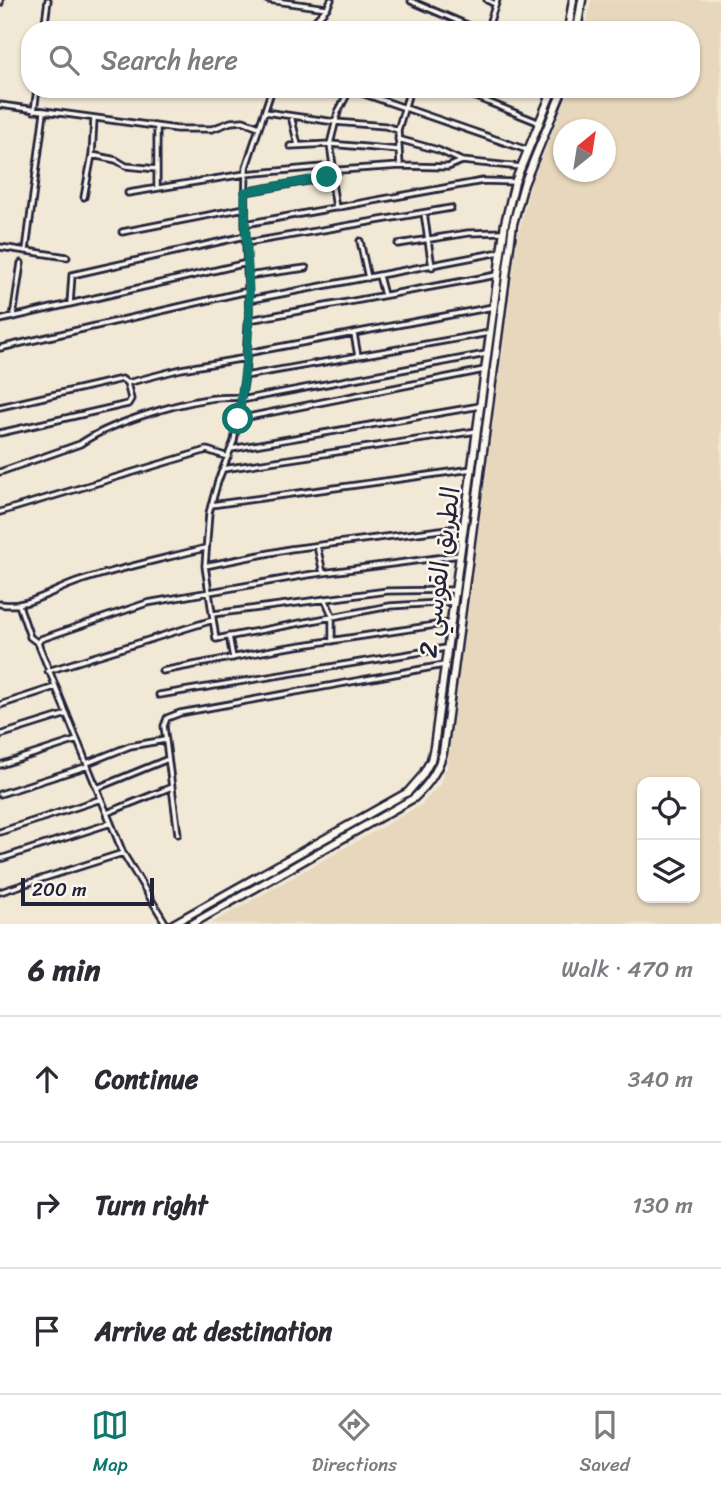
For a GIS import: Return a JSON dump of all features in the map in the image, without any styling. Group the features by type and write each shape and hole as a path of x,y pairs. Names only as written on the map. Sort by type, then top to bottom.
{"highway":[{"path":"570,21 573,0"},
{"path":"578,21 582,0"},
{"name":"الطريق القوسي 2","path":"188,922 201,908 408,792 422,776 430,760 452,623 503,232 515,182 550,98"},
{"name":"الطريق القوسي 2","path":"173,924 204,917 414,798 432,780 443,753 517,206 559,98"},
{"path":"473,458 482,460"},
{"path":"471,471 480,474"},
{"path":"201,908 199,914 204,917"}],"street":[{"path":"45,21 48,0"},
{"path":"268,0 327,8"},
{"path":"314,21 331,0"},
{"path":"487,0 496,2 489,21"},
{"path":"411,1 458,21"},
{"path":"34,111 36,98"},
{"path":"269,98 246,167 244,225 249,320 245,376 231,449 211,505 206,548 205,566 216,639 390,606 454,603"},
{"path":"336,208 330,144 335,122 346,98"},
{"path":"376,98 527,150"},
{"path":"400,166 398,130 408,98"},
{"path":"481,98 540,123"},
{"path":"0,105 157,127 212,129 230,122 243,121 259,127"},
{"path":"264,112 385,126 398,130"},
{"path":"26,250 44,113"},
{"path":"292,116 298,145"},
{"path":"84,197 92,155 94,119"},
{"path":"157,127 157,188"},
{"path":"398,139 438,150 462,161 521,167"},
{"path":"290,146 330,144 399,150"},
{"path":"92,155 116,160 126,166 157,169"},
{"path":"245,192 333,174 340,170 400,166 448,167 462,161"},
{"path":"128,193 246,174 333,166"},
{"path":"244,225 483,181 515,182"},
{"path":"122,232 245,208"},
{"path":"246,243 451,208"},
{"path":"424,213 432,267"},
{"path":"397,244 468,233 503,232"},
{"path":"70,304 72,275 245,236"},
{"path":"360,241 368,278"},
{"path":"0,247 67,257"},
{"path":"249,300 500,252"},
{"path":"13,317 21,263"},
{"path":"0,320 247,263"},
{"path":"247,276 306,268"},
{"path":"249,320 497,275"},
{"path":"379,276 384,295"},
{"path":"0,348 248,291"},
{"path":"127,383 181,369 492,307"},
{"path":"354,333 358,356"},
{"path":"245,376 489,333"},
{"path":"0,472 80,444 90,437 152,414 208,399 241,399 486,354"},
{"path":"238,419 484,370"},
{"path":"0,407 122,379 127,383 131,399 128,404 0,433"},
{"path":"231,449 480,406"},
{"path":"223,469 477,431"},
{"path":"0,512 207,450 228,457"},
{"path":"211,505 471,471"},
{"path":"205,566 317,546 464,527"},
{"path":"317,546 323,573"},
{"path":"0,604 19,604 51,594 75,582 206,548"},
{"path":"38,643 41,639 147,603 323,573 460,555"},
{"path":"48,671 213,617 387,591 456,590"},
{"path":"325,599 332,615 332,641"},
{"path":"19,604 30,637 38,643 123,853 166,924"},
{"path":"162,671 452,623"},
{"path":"229,636 233,658"},
{"path":"159,695 448,648"},
{"path":"178,834 164,726 167,718 446,664"},
{"path":"0,705 55,687"},
{"path":"0,735 67,714"},
{"path":"0,765 77,740"},
{"path":"0,794 131,746 166,740"},
{"path":"97,788 168,759"},
{"path":"107,813 172,787"},
{"path":"0,832 101,799"},
{"path":"0,859 111,824"},
{"path":"0,892 123,853"}],"shaded area":[{"path":"591,0 721,0 721,924 210,924 421,805 440,784 447,769 518,236 531,183 553,130 553,182 616,182 616,119 558,119 566,98 700,98 700,21 588,21"}],"route":[{"path":"238,419 245,376 249,310 244,225 245,192 327,177"}]}
